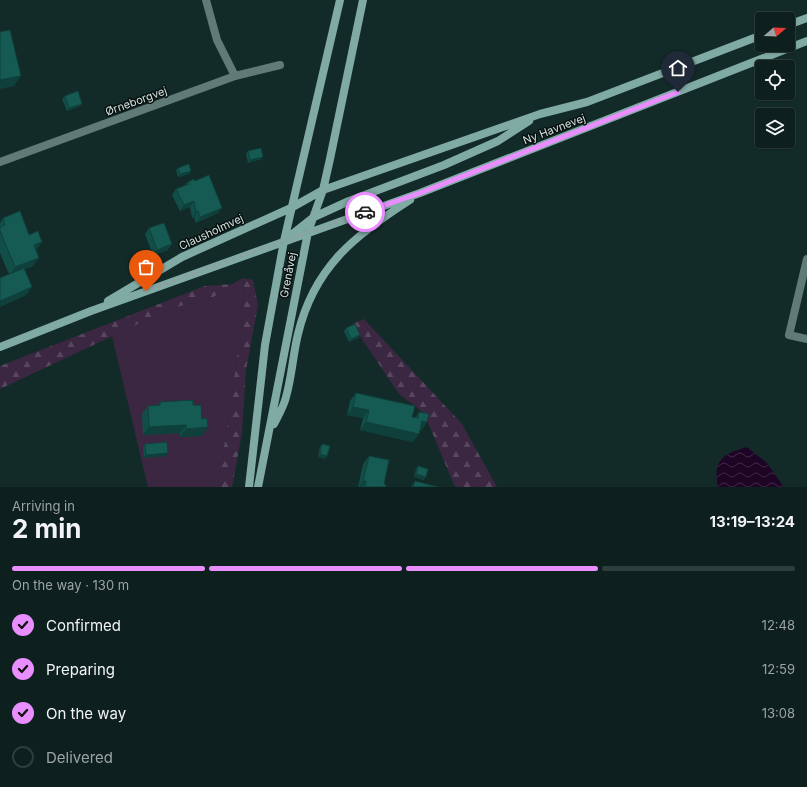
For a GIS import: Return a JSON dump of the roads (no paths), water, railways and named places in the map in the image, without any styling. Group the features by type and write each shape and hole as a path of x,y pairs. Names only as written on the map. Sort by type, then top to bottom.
{"street":[{"path":"206,0 217,40 235,76"},
{"name":"Grenåvej","path":"249,487 265,345 284,241 340,0"},
{"name":"Grenåvej","path":"258,487 308,232 323,190 363,0"},
{"path":"795,22 807,18"},
{"name":"Ny Havnevej","path":"323,190 540,114 587,102 755,38"},
{"name":"Ny Havnevej","path":"308,232 420,193 807,41"},
{"name":"Ørneborgvej","path":"0,162 235,76 280,65"},
{"path":"284,241 314,217 349,201 444,165 498,141 540,114"},
{"name":"Clausholmvej","path":"91,311 182,257 291,208 323,190"},
{"path":"269,436 286,398 298,332 310,299 320,280 336,256 375,222 420,193"},
{"name":"Clausholmvej","path":"0,347 91,311 308,232"},
{"path":"807,259 789,335 807,339"}],"water":[{"path":"747,447 767,463 784,487 718,487 718,464 732,452"}]}
